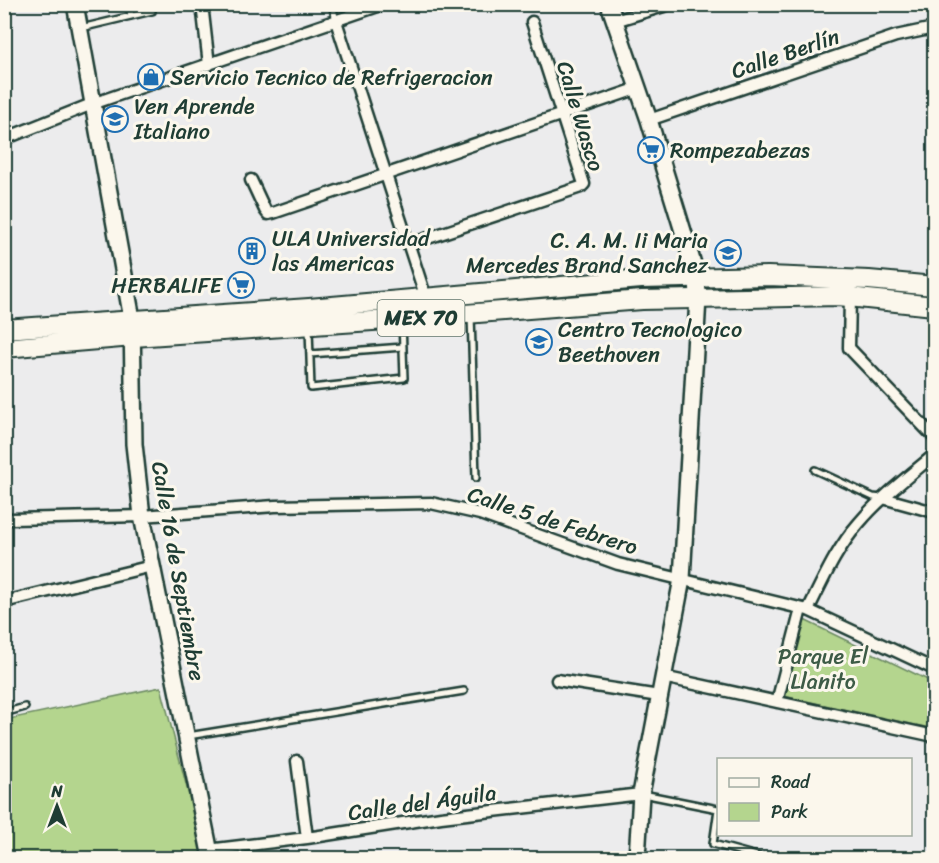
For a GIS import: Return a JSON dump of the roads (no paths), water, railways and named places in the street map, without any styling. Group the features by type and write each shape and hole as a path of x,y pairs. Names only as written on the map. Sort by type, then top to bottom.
{"main road":[{"name":"Calle 16 de Septiembre","path":"75,4 133,328 134,444 142,516 210,854"},
{"path":"609,4 639,88 698,277 682,579 641,794 637,858"},
{"name":"MEX 70","path":"4,348 133,328 309,308 641,279 768,276 934,286"},
{"name":"MEX 70","path":"4,329 309,324 698,298 850,297 934,306"}],"street":[{"path":"202,4 209,65"},
{"path":"4,139 92,104 384,4"},
{"path":"615,21 670,4"},
{"path":"336,21 426,298"},
{"name":"Calle Wasco","path":"410,244 581,187 584,181 560,114 532,22"},
{"name":"Calle Berlín","path":"649,120 896,36 934,28"},
{"path":"251,180 268,214 639,88"},
{"path":"850,297 849,348 934,437"},
{"path":"777,702 804,609 834,559 858,523 883,498 934,455"},
{"path":"883,498 934,512"},
{"name":"Calle 5 de Febrero","path":"4,517 11,519 142,516 274,506 431,503 480,513 618,564 804,609 934,669"},
{"path":"4,602 152,566"},
{"path":"663,677 934,736"},
{"path":"557,680 659,696"},
{"path":"297,760 307,838"},
{"name":"Calle del Águila","path":"210,854 441,817 641,794"}],"lane":[{"path":"129,4 131,16"},
{"path":"79,28 152,12 151,4"},
{"path":"332,4 336,21"},
{"path":"471,314 476,478"},
{"path":"309,324 311,388 404,378 402,319"},
{"path":"310,354 403,347"},
{"path":"815,470 873,497 883,498"},
{"path":"186,736 464,691"},
{"path":"4,713 24,706"},
{"path":"641,794 717,809"},
{"path":"717,816 713,844 764,858"}],"place":[{"name":"Servicio Tecnico de Refrigeracion","path":"151,77"},
{"name":"Ven Aprende Italiano","path":"115,119"},
{"name":"Rompezabezas","path":"651,150"},
{"name":"ULA Universidad las Americas","path":"252,251"},
{"name":"C. A. M. Ii Maria Mercedes Brand Sanchez","path":"728,253"},
{"name":"HERBALIFE","path":"241,285"},
{"name":"Centro Tecnologico Beethoven","path":"539,342"}],"park label":[{"name":"Parque El Llanito","path":"823,668"}]}
